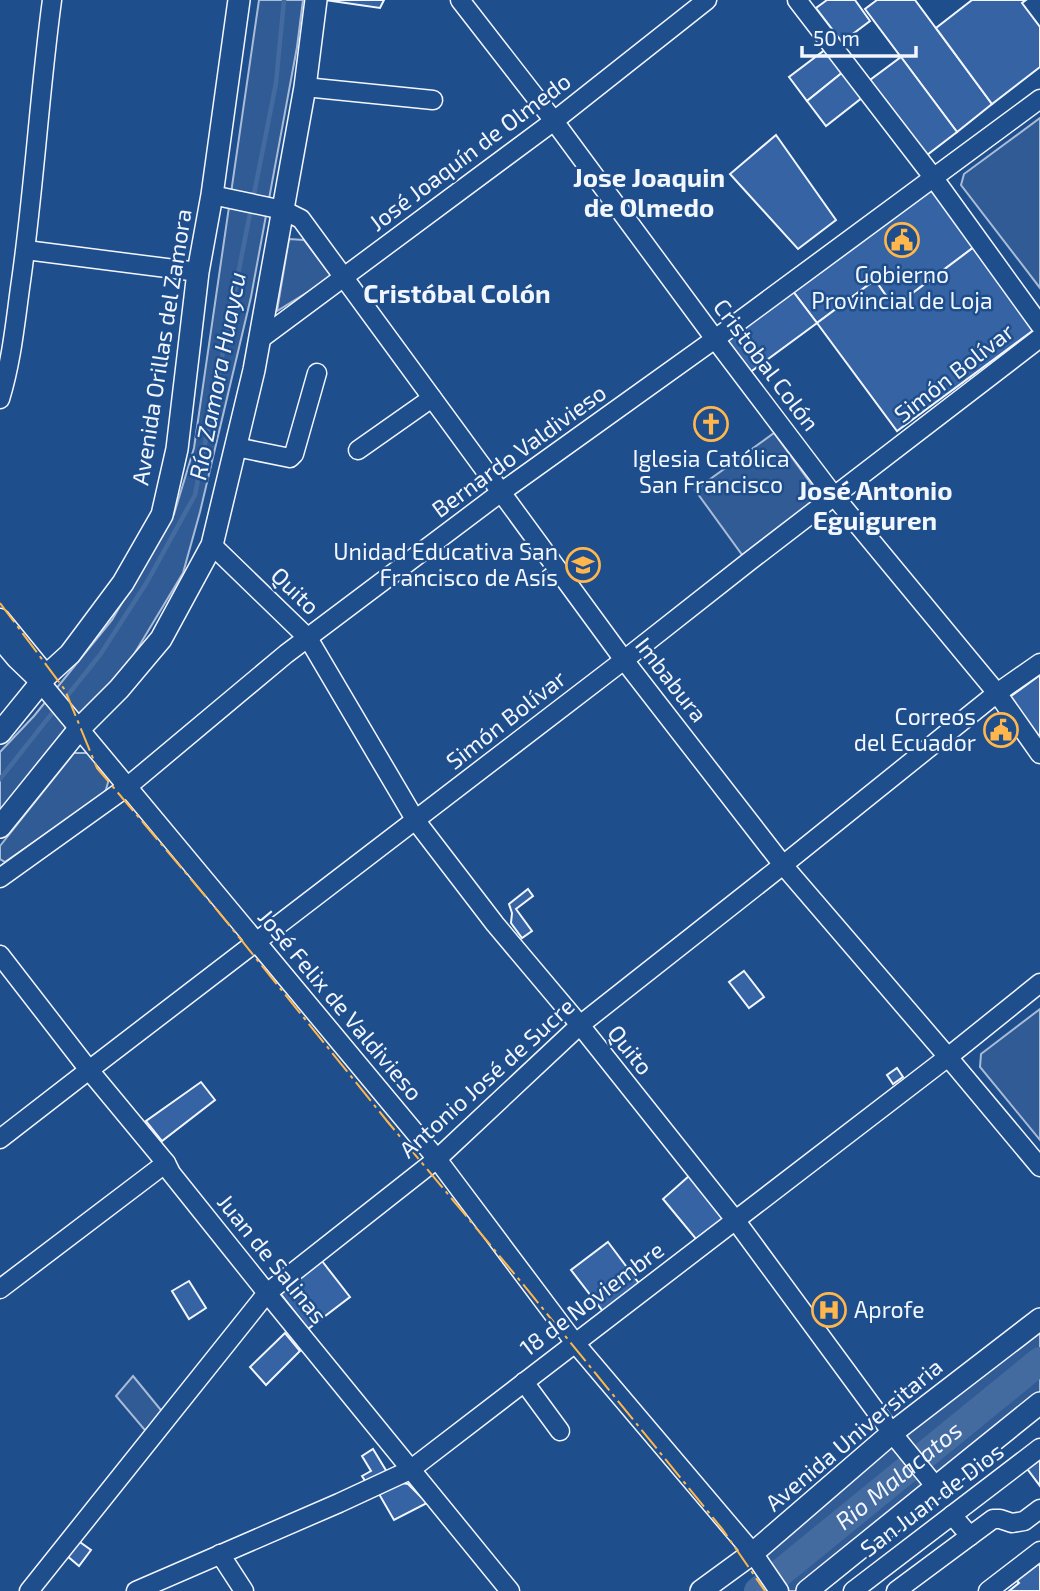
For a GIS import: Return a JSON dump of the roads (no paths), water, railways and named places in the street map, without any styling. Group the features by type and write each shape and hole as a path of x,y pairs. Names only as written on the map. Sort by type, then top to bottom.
{"main road":[{"path":"0,827 79,729 119,690 161,639 212,545 254,370 305,87 316,0"},
{"name":"Avenida Orillas del Zamora","path":"0,733 44,679 70,654 123,583 162,515 177,449 198,272 246,3"},
{"name":"Avenida Universitaria","path":"701,1591 755,1556 895,1436 1040,1319"},
{"path":"813,1588 933,1483 1040,1403"}],"street":[{"name":"Cristobal Colón","path":"460,0 554,121 834,496 997,693 1040,754"},
{"name":"José Joaquín de Olmedo","path":"259,340 554,121 707,0"},
{"path":"797,0 933,177 1040,326"},
{"path":"0,399 26,250 51,1"},
{"path":"305,87 433,100"},
{"name":"Bernardo Valdivieso","path":"0,877 127,787 308,638 500,493 715,339 1040,99"},
{"path":"212,195 283,210"},
{"name":"Imbabura","path":"283,210 301,219 345,276 500,493 624,660 783,865 1040,1167"},
{"path":"26,250 198,272"},
{"name":"Simón Bolívar","path":"0,1139 1040,338"},
{"path":"236,447 290,458 294,454 317,373"},
{"path":"358,450 432,398"},
{"name":"Quito","path":"212,545 308,638 416,821 495,924 736,1221 895,1436 933,1483"},
{"path":"0,618 44,679"},
{"path":"0,640 16,659 44,679"},
{"name":"Antonio José de Sucre","path":"29,1591 267,1293 437,1159 579,1025 997,693 1040,663"},
{"name":"José Felix de Valdivieso","path":"44,679 79,729 437,1159 575,1343 755,1556 779,1591"},
{"name":"Juan de Salinas","path":"0,955 267,1293 510,1591"},
{"name":"18 de Noviembre","path":"136,1591 410,1470 736,1221 1040,983"},
{"path":"0,1289 166,1163"},
{"path":"524,1382 560,1431"},
{"name":"San Juan de Dios","path":"853,1591 1040,1448"},
{"path":"880,1571 896,1591 993,1519 1012,1523 1024,1521 1040,1509"},
{"path":"952,1515 970,1536"},
{"path":"988,1591 1040,1551"},
{"path":"220,1554 244,1591"}],"waterway":[{"name":"Río Zamora Huaycu","path":"253,199 276,83 284,0"},
{"name":"Río Zamora Huaycu","path":"63,701 100,655 147,582 195,495 251,208"},
{"name":"Río Zamora Huaycu","path":"0,779 57,707"},
{"name":"Rio Malacatos","path":"758,1591 1040,1361"}],"place":[{"name":"Gobierno Provincial de Loja","path":"902,240"},
{"name":"Iglesia Católica San Francisco","path":"711,424"},
{"name":"Unidad Educativa San Francisco de Asís","path":"583,565"},
{"name":"Correos del Ecuador","path":"1001,730"},
{"name":"Aprofe","path":"829,1310"}],"district":[{"name":"Jose Joaquin de Olmedo","path":"649,193"},
{"name":"Cristóbal Colón","path":"457,294"},
{"name":"José Antonio Eguiguren","path":"875,506"}]}
